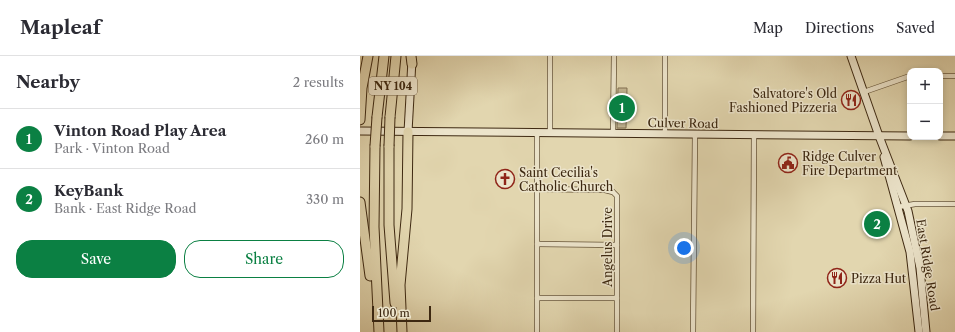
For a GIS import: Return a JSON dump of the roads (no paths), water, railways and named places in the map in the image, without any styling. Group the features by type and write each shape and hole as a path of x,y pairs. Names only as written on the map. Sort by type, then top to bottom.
{"highway":[{"path":"360,120 362,88 368,56"},
{"name":"NY 104","path":"379,332 374,227 375,146 384,56"},
{"name":"NY 104","path":"396,56 390,117 389,233 400,332"},
{"path":"400,332 400,291 406,209 408,132"},
{"path":"360,202 379,332"}],"main road":[{"name":"East Ridge Road","path":"851,56 879,136 906,206 920,268 926,332"},
{"path":"408,132 412,59"},
{"name":"Culver Road","path":"360,131 495,131 537,133 907,136"},
{"name":"East Ridge Road","path":"879,136 913,266 919,332"},
{"path":"943,136 955,136"}],"street":[{"path":"550,56 550,133"},
{"path":"613,133 614,56"},
{"path":"665,56 665,134"},
{"path":"943,76 955,76"},
{"path":"864,92 907,77"},
{"path":"537,133 537,332"},
{"path":"693,332 695,134"},
{"path":"753,332 754,134"},
{"name":"Angelus Drive","path":"537,190 605,190 613,192 618,198 617,332"},
{"path":"898,208 906,206 955,204"},
{"path":"537,244 617,245"},
{"path":"537,298 617,298"}],"place":[{"name":"Salvatore's Old Fashioned Pizzeria","path":"851,100"},
{"name":"Vinton Road Play Area","path":"622,108"},
{"name":"Ridge Culver Fire Department","path":"788,163"},
{"name":"Saint Cecilia's Catholic Church","path":"505,179"},
{"name":"KeyBank","path":"877,224"},
{"name":"Pizza Hut","path":"837,278"}]}
